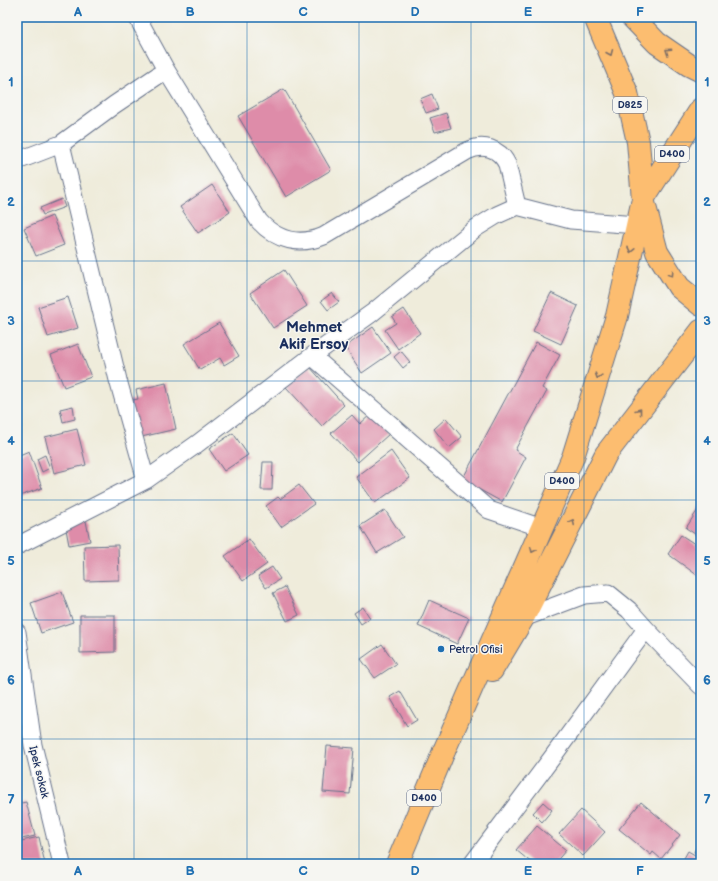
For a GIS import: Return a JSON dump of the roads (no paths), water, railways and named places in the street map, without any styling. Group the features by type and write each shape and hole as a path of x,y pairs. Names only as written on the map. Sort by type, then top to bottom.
{"main road":[{"name":"D825","path":"595,17 627,93 638,142 643,199 657,252 679,287 701,305"},
{"path":"632,17 657,43 689,65 701,71"},
{"name":"D400","path":"397,864 444,751 573,457 617,316 643,199 701,109"},
{"name":"D400","path":"444,751 523,618 606,454 701,331"}],"street":[{"path":"137,17 166,70 259,222 265,228 281,238 298,242 324,236 467,151 480,146 494,149 504,158 507,164 517,206"},
{"path":"17,161 61,144 114,105 166,70"},
{"path":"61,144 118,380 146,480"},
{"path":"17,546 146,480 197,444 312,356 372,313 476,228 497,215 517,206 571,220 637,225"},
{"path":"312,356 489,510 542,528"},
{"path":"523,618 584,595 608,593 629,610 701,686"},
{"path":"472,864 646,629"},
{"name":"Ipek sokak","path":"17,632 33,745 62,864"}],"place":[{"name":"Petrol Ofisi","path":"441,649"}],"district":[{"name":"Mehmet Akif Ersoy","path":"314,336"}]}
